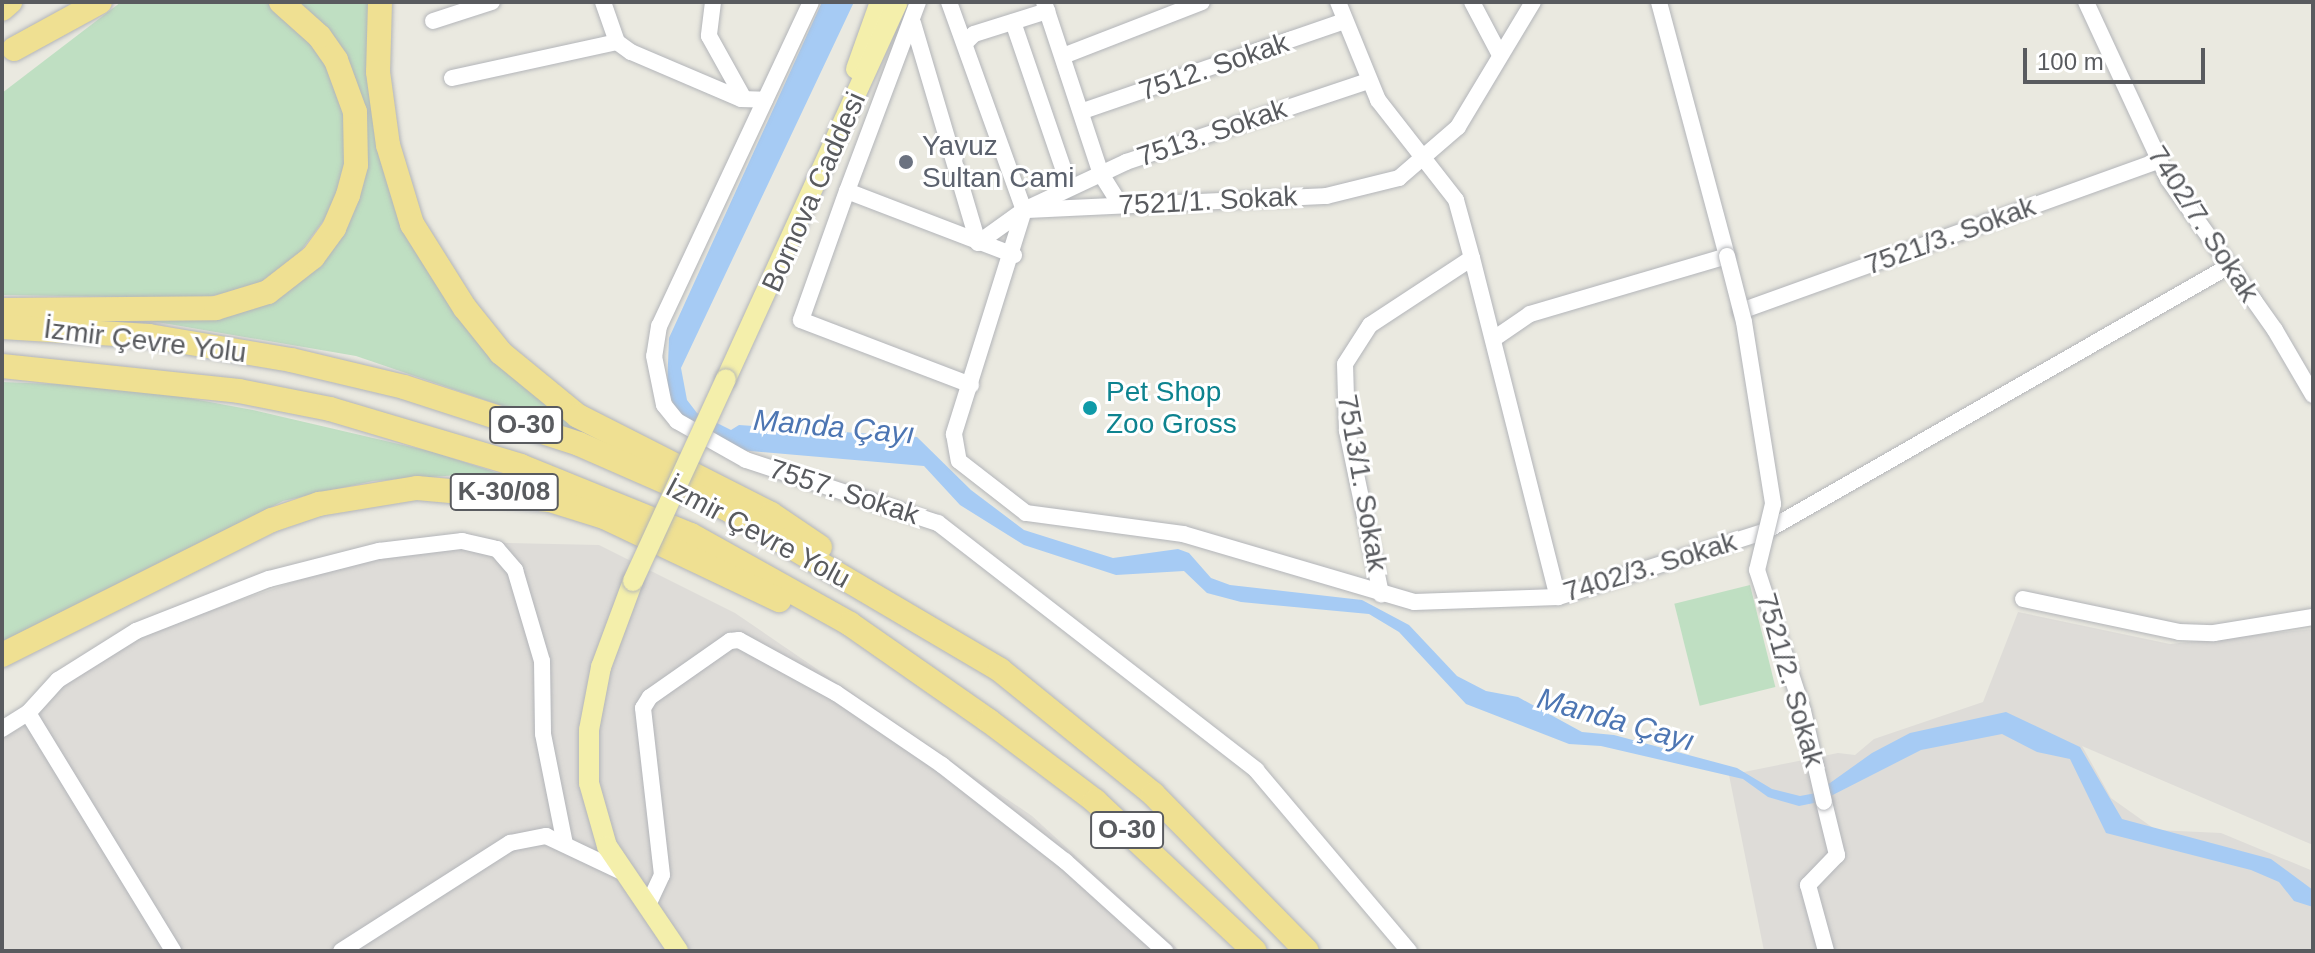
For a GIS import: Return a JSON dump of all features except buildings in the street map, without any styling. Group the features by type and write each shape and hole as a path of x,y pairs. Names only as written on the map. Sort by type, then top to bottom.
{"highway":[{"path":"2,9 10,2"},
{"path":"8,55 70,2"},
{"path":"8,55 100,2"},
{"path":"2,310 216,308 268,292 313,257 334,228 348,195 356,165 355,112 336,60 319,36 281,2"},
{"path":"380,2 378,72 388,145 412,224 449,288 501,353 578,416 771,514 1000,670"},
{"name":"İzmir Çevre Yolu","path":"2,327 149,336 291,360 461,402 579,444 727,509 1000,670 1153,794 1307,951"},
{"name":"İzmir Çevre Yolu","path":"2,366 239,391 408,429 521,466 742,560 850,624 989,721 1095,801 1255,951"},
{"name":"K-30/08","path":"2,655 272,520 371,493 459,489 550,500 604,517 763,590 989,721"}],"main road":[{"name":"Bornova Caddesi","path":"726,379 880,2"},
{"name":"Bornova Caddesi","path":"678,951 607,846 589,783 589,730 601,667 633,581 898,2"}],"street":[{"path":"433,21 492,2"},
{"path":"603,2 617,42"},
{"path":"713,2 709,36 744,99"},
{"path":"918,2 913,23 847,191 801,320 971,385 1014,255 1024,210 966,42 949,2"},
{"path":"1063,56 1202,2"},
{"path":"1338,2 1368,81 1423,162 1456,200 1495,338 1558,597"},
{"path":"1472,2 1500,55"},
{"name":"7521/1. Sokak","path":"1024,210 1326,196 1381,185 1423,162 1458,127 1533,2"},
{"name":"7521/2. Sokak","path":"1659,2 1741,311 1773,504 1757,570 1803,711 1837,855 1808,885 1826,951"},
{"name":"7402/7. Sokak","path":"2086,2 2158,161 2313,395"},
{"name":"7557. Sokak","path":"809,4 659,326 654,356 664,405 677,421 746,460 938,523 1256,770 1409,951"},
{"path":"966,42 974,34 1013,22 1046,6 1083,111 1101,174 1120,205"},
{"name":"7512. Sokak","path":"1083,111 1345,21"},
{"path":"1013,22 1069,186"},
{"path":"913,23 978,243"},
{"path":"452,78 617,42 744,99 765,100"},
{"name":"7513. Sokak","path":"978,243 1024,210 1069,186 1368,81"},
{"name":"7521/3. Sokak","path":"1741,311 2158,161"},
{"path":"847,191 1014,255"},
{"path":"1495,338 1530,314 1727,256"},
{"name":"7513/1. Sokak","path":"1381,594 1347,431 1345,364 1370,325 1472,258"},
{"name":"7402/3. Sokak","path":"971,385 954,434 959,461 1026,513 1183,534 1414,602 1558,597 1766,531 2229,266"},
{"path":"2,729 28,713 58,680 136,631 269,579 392,550 462,541 497,549 515,570 542,661 543,734 565,844"},
{"path":"2023,599 2179,632 2214,633 2313,617"},
{"path":"647,907 662,875 643,708 650,697 730,641 739,640 836,693 942,765 1065,861 1165,951"},
{"path":"28,713 173,951"},
{"path":"341,951 510,843 546,836 624,873"}],"shaded area":[{"path":"466,542 599,545 735,613 1032,816 1180,951 2,951 2,738 22,727 59,687 138,635 367,557"},
{"path":"2018,612 2170,644 2313,629 2313,845 2082,746 2111,798 2156,830 2221,833 2313,871 2313,951 1764,951 1729,775 1838,753 1855,755 1874,739 1983,702"}],"green space":[{"path":"121,2 266,2 309,34 330,66 347,112 347,160 332,209 294,260 253,289 199,298 2,295 2,93"},
{"path":"295,2 371,2 385,165 482,343 579,432 356,356 134,318 208,316 317,266 364,130"},
{"path":"2,382 128,387 253,410 433,452 547,489 474,474 373,481 283,501 2,645"},
{"path":"1750,585 1775,687 1700,706 1674,604"}],"water":[{"path":"822,2 854,2 681,368 687,400 697,413 731,430 739,425 917,437 971,490 1024,530 1113,558 1178,549 1189,553 1211,578 1230,585 1362,600 1409,625 1457,676 1486,691 1518,697 1582,732 1614,735 1737,768 1772,789 1800,796 1816,793 1872,753 1910,733 2006,712 2080,747 2122,819 2271,859 2313,890 2313,907 2294,901 2279,882 2251,870 2106,833 2070,759 2037,752 2002,734 1921,750 1819,802 1799,806 1768,797 1743,779 1601,746 1569,744 1466,704 1399,632 1369,614 1241,602 1207,593 1184,571 1116,575 1024,545 960,505 924,466 739,450 680,418 667,389 669,338"}],"place":[{"name":"Yavuz Sultan Cami","path":"906,162"},
{"name":"Pet Shop Zoo Gross","path":"1090,408"}],"water label":[{"name":"Manda Çayı","path":"834,427"},
{"name":"Manda Çayı","path":"1616,720"}]}
